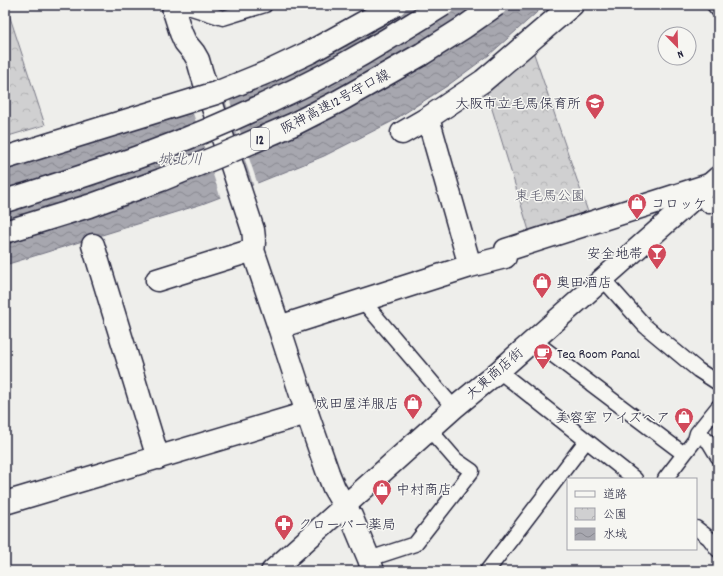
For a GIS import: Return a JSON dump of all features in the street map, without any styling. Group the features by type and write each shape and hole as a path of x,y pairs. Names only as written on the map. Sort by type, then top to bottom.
{"main road":[{"path":"5,158 216,93 270,71 312,51 394,5"},
{"name":"阪神高速12号守口線","path":"5,201 150,153 215,127 281,97 340,67 443,5"},
{"name":"阪神高速12号守口線","path":"5,232 89,206 161,180 294,124 339,101 422,54 496,5"},
{"path":"402,133 428,118 483,81 572,5"},
{"path":"173,8 181,34 198,60 248,216 254,238 253,250 328,473 334,488 351,516 371,565"},
{"path":"428,118 470,266"},
{"path":"279,327 470,266 504,257 506,250 711,190"},
{"path":"93,245 158,458"},
{"path":"157,280 253,250"},
{"path":"5,503 307,413"}],"street":[{"name":"大東商店街","path":"272,571 454,408 602,279 711,190"}],"lane":[{"path":"173,8 188,7 223,18 265,5"},
{"path":"714,5 718,10"},
{"path":"602,279 645,326 698,370 718,382"},
{"path":"362,300 454,408"},
{"path":"533,340 684,454"},
{"path":"498,371 634,478"},
{"path":"665,478 695,440 697,433 718,407"},
{"path":"371,565 415,544 472,471 456,460 430,430"},
{"path":"697,433 709,442 718,456"},
{"path":"487,571 586,441"},
{"path":"697,529 709,538 718,550"}],"green space":[{"path":"5,5 45,125 5,137"},
{"name":"東毛馬公園","path":"532,48 589,215 530,234 485,86"}],"water":[{"name":"城北川","path":"396,5 545,5 489,55 447,86 391,122 324,156 202,204 5,265 5,160 222,93"}],"pier":[{"path":"226,89 258,185 254,187 222,91"},
{"path":"215,93 246,190 221,199 189,101"}],"place":[{"name":"大阪市立毛馬保育所","path":"595,120"},
{"name":"コロッケ","path":"637,220"},
{"name":"安全地帯","path":"657,270"},
{"name":"奥田酒店","path":"542,299"},
{"name":"Tea Room Panal","path":"543,370"},
{"name":"成田屋洋服店","path":"413,420"},
{"name":"美容室 ワイズヘア","path":"684,434"},
{"name":"中村商店","path":"382,506"},
{"name":"クローバー薬局","path":"284,541"}]}
